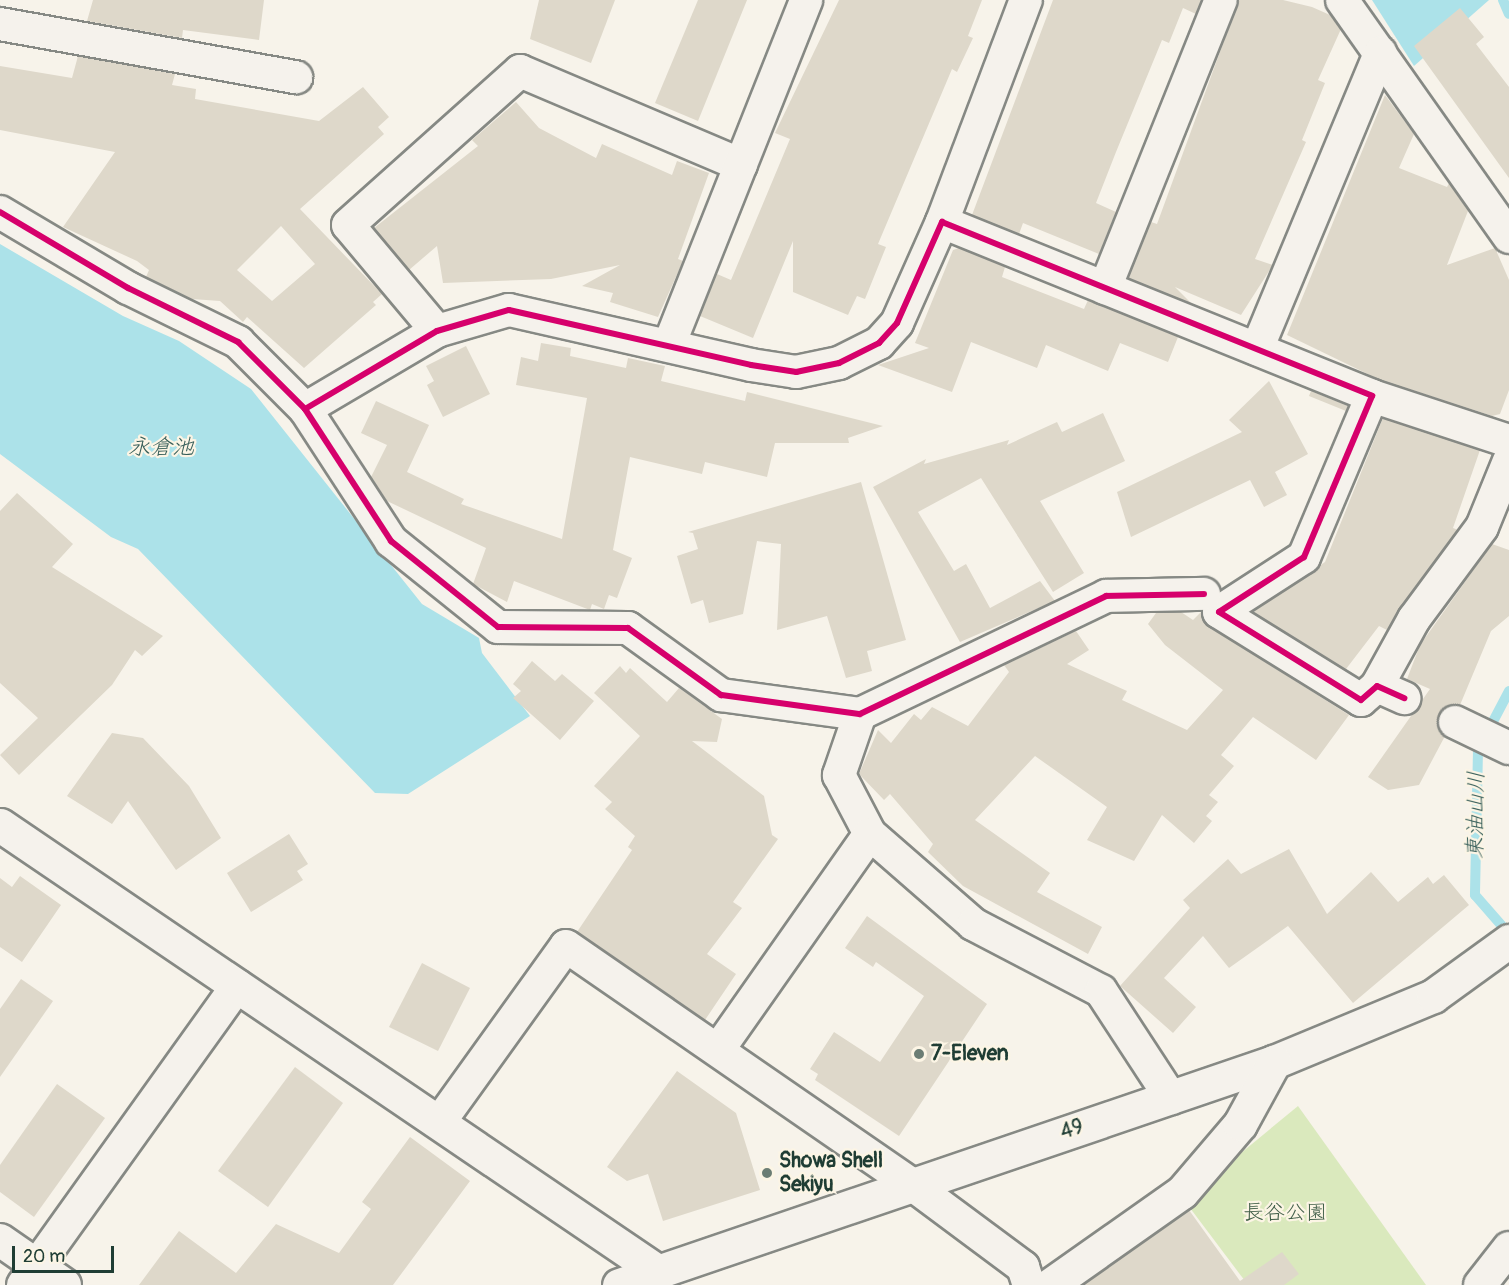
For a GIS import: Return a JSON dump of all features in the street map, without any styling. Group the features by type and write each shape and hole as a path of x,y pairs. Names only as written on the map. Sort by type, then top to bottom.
{"street":[{"path":"669,345 806,0"},
{"path":"305,409 437,331 509,310 796,372 839,363 879,343 897,323 942,222 1026,0"},
{"path":"1105,288 1221,0"},
{"path":"1342,0 1509,237"},
{"path":"0,24 296,77"},
{"path":"1257,350 1380,53"},
{"path":"437,331 348,225 520,71 741,165"},
{"path":"0,212 128,288 238,342 305,409 391,541 498,627 628,628 720,695 860,714 1106,596 1204,594"},
{"path":"942,222 1372,396 1509,441"},
{"path":"1372,396 1304,557 1219,612 1361,700 1391,692 1414,619 1482,527 1509,461"},
{"path":"860,714 839,775 870,834 974,924 1101,991 1171,1098"},
{"path":"0,825 237,986 441,1120 666,1278"},
{"path":"718,1050 870,834"},
{"path":"441,1120 566,946 910,1184 1023,1267 1029,1285"},
{"name":"49","path":"619,1285 666,1278 910,1184 1274,1062 1433,996 1499,952"},
{"path":"29,1275 237,986"},
{"path":"1050,1285 1182,1192 1240,1124 1274,1062"},
{"path":"0,1240 29,1275 65,1285"},
{"path":"1480,1285 1509,1248"}],"green space":[{"name":"長谷公園","path":"1298,1106 1426,1285 1248,1285 1184,1200"}],"water":[{"path":"1372,0 1489,0 1414,66"},
{"name":"永倉池","path":"0,244 123,316 179,341 251,389 422,604 479,638 482,653 530,716 408,794 375,793 138,549 111,537 0,454"}],"building":[{"path":"93,0 264,0 259,40 183,30 182,38 87,21"},
{"path":"539,0 615,0 591,63 530,39"},
{"path":"698,0 747,0 698,121 655,103"},
{"path":"839,0 982,0 968,36 973,38 957,72 952,69 878,244 886,247 865,299 857,296 848,315 793,292 793,241 753,338 700,316 717,274 731,280 790,139 775,133"},
{"path":"1053,0 1202,0 1196,14 1183,8 1169,43 1162,40 1116,152 1096,203 1116,212 1099,254 1023,223 1019,234 972,215"},
{"path":"1239,0 1283,0 1312,7 1330,15 1341,29 1318,80 1325,83 1302,140 1306,142 1255,259 1273,265 1241,315 1175,287 1192,304 1128,278 1151,222 1157,224"},
{"path":"1460,8 1484,37 1476,44 1509,87 1509,178 1414,46"},
{"path":"78,56 175,74 172,85 196,89 195,99 319,121 363,87 389,117 378,127 384,134 300,209 382,294 373,302 376,305 304,368 247,317 243,322 220,301 192,299 146,277 149,270 137,261 63,227 115,152 0,130 0,66 72,78","holes":["281,226 315,264 272,301 237,270"]},
{"path":"1385,95 1414,134 1399,168 1447,187 1449,183 1468,211 1447,265 1495,248 1509,280 1509,390 1500,414 1492,416 1378,379 1287,335"},
{"path":"516,102 539,128 596,158 602,144 672,175 677,161 709,173 678,259 683,261 658,317 610,302 613,293 582,286 620,265 551,279 443,283 437,246 409,270 374,228 478,146 472,140"},
{"path":"959,248 1005,267 1002,277 1084,309 1088,300 1178,337 1168,362 1120,343 1108,371 1046,345 1037,368 971,342 952,392 878,365 929,348 915,343 953,250"},
{"path":"541,343 571,348 570,356 626,368 628,358 665,366 661,381 745,401 747,392 883,426 848,438 849,443 775,443 767,477 705,462 702,474 630,457 613,550 632,558 617,598 609,595 604,609 592,604 590,610 514,581 507,602 473,584 486,548 387,501 371,477 387,445 361,433 376,401 429,425 407,472 464,499 461,504 562,539 587,398 516,385 521,357 538,361"},
{"path":"466,346 490,394 443,417 427,385 434,381 426,366"},
{"path":"1269,381 1308,454 1275,472 1287,495 1264,507 1250,480 1131,537 1117,492 1242,432 1229,420"},
{"path":"1311,391 1348,406 1346,411 1309,396"},
{"path":"1103,413 1125,461 1040,501 1084,573 1053,592 981,478 918,512 954,571 966,564 990,608 1040,581 1055,601 960,642 873,487 926,459 924,464 1009,440 1007,445 1057,422 1062,432"},
{"path":"1383,418 1480,450 1453,528 1458,530 1387,630 1379,626 1346,669 1253,612 1325,562"},
{"path":"861,482 906,640 867,651 872,671 846,678 827,616 777,630 781,544 757,541 743,614 709,623 703,600 691,604 677,556 698,549 693,533 688,532"},
{"path":"17,493 73,544 52,567 163,636 142,656 135,650 112,685 19,775 0,755 38,718 0,683 0,511"},
{"path":"1492,544 1509,550 1509,616 1491,631 1460,705 1439,714 1437,724 1445,736 1419,785 1388,790 1368,777 1430,689 1407,679 1420,645"},
{"path":"1181,612 1193,620 1201,612 1210,627 1349,715 1316,760 1253,717 1221,755 1234,766 1209,795 1218,802 1206,816 1212,821 1194,843 1162,815 1134,861 1087,840 1107,807 1035,756 975,820 1050,873 1037,892 1102,927 1088,954 963,886 928,852 933,844 890,794 884,800 859,774 878,730 891,743 914,714 921,720 932,707 968,726 1009,672 1004,665 1076,631 1089,650 1067,664 1127,691 1122,700 1187,730 1223,690 1165,645 1148,624 1156,613"},
{"path":"532,661 555,681 562,674 594,701 560,740 513,698 521,691 513,684"},
{"path":"620,666 626,673 630,668 667,702 679,688 722,719 717,742 692,741 764,796 772,835 778,839 733,902 742,908 707,954 736,974 705,1020 577,932 632,850 628,847 635,836 605,809 612,802 594,786 640,736 594,693"},
{"path":"112,733 143,738 189,786 221,838 176,870 128,801 112,824 67,796"},
{"path":"289,834 308,864 297,871 303,880 251,912 227,873"},
{"path":"1289,849 1327,914 1371,872 1398,902 1428,877 1433,884 1444,875 1469,905 1353,1003 1288,926 1229,968 1203,936 1164,978 1196,1007 1173,1033 1120,986 1190,908 1183,900 1228,859 1241,874"},
{"path":"20,876 61,905 22,962 0,947 0,878 12,887"},
{"name":"7-Eleven","path":"867,916 987,1004 899,1136 815,1080 818,1074 810,1069 834,1032 880,1062 924,996 876,962 873,967 845,948"},
{"path":"422,963 470,988 438,1051 389,1027"},
{"path":"21,979 53,1001 0,1077 0,1009"},
{"path":"295,1067 343,1103 268,1207 218,1171"},
{"path":"677,1071 736,1113 760,1190 663,1221 648,1174 627,1181 607,1167"},
{"path":"57,1084 105,1118 34,1217 0,1192 0,1165"},
{"path":"410,1137 470,1181 393,1285 139,1285 179,1231 236,1273 276,1224 339,1253 371,1209 362,1202"},
{"path":"1189,1210 1240,1281 1282,1252 1299,1274 1284,1285 1083,1285"}],"waterway":[{"name":"東油山川","path":"1503,0 1509,14"},
{"name":"東油山川","path":"1509,691 1478,750 1475,895 1509,934"}],"cycle path":[{"path":"0,212 128,288 238,342 305,409 437,331 509,310 751,365 796,372 839,363 879,343 897,323 942,222 1372,396 1304,557 1219,612 1361,700 1377,686 1404,698"},
{"path":"305,409 391,541 498,627 628,628 721,695 860,714 1106,596 1204,594"}],"place":[{"name":"7-Eleven","path":"919,1054"},
{"name":"Showa Shell Sekiyu","path":"767,1173"}]}
